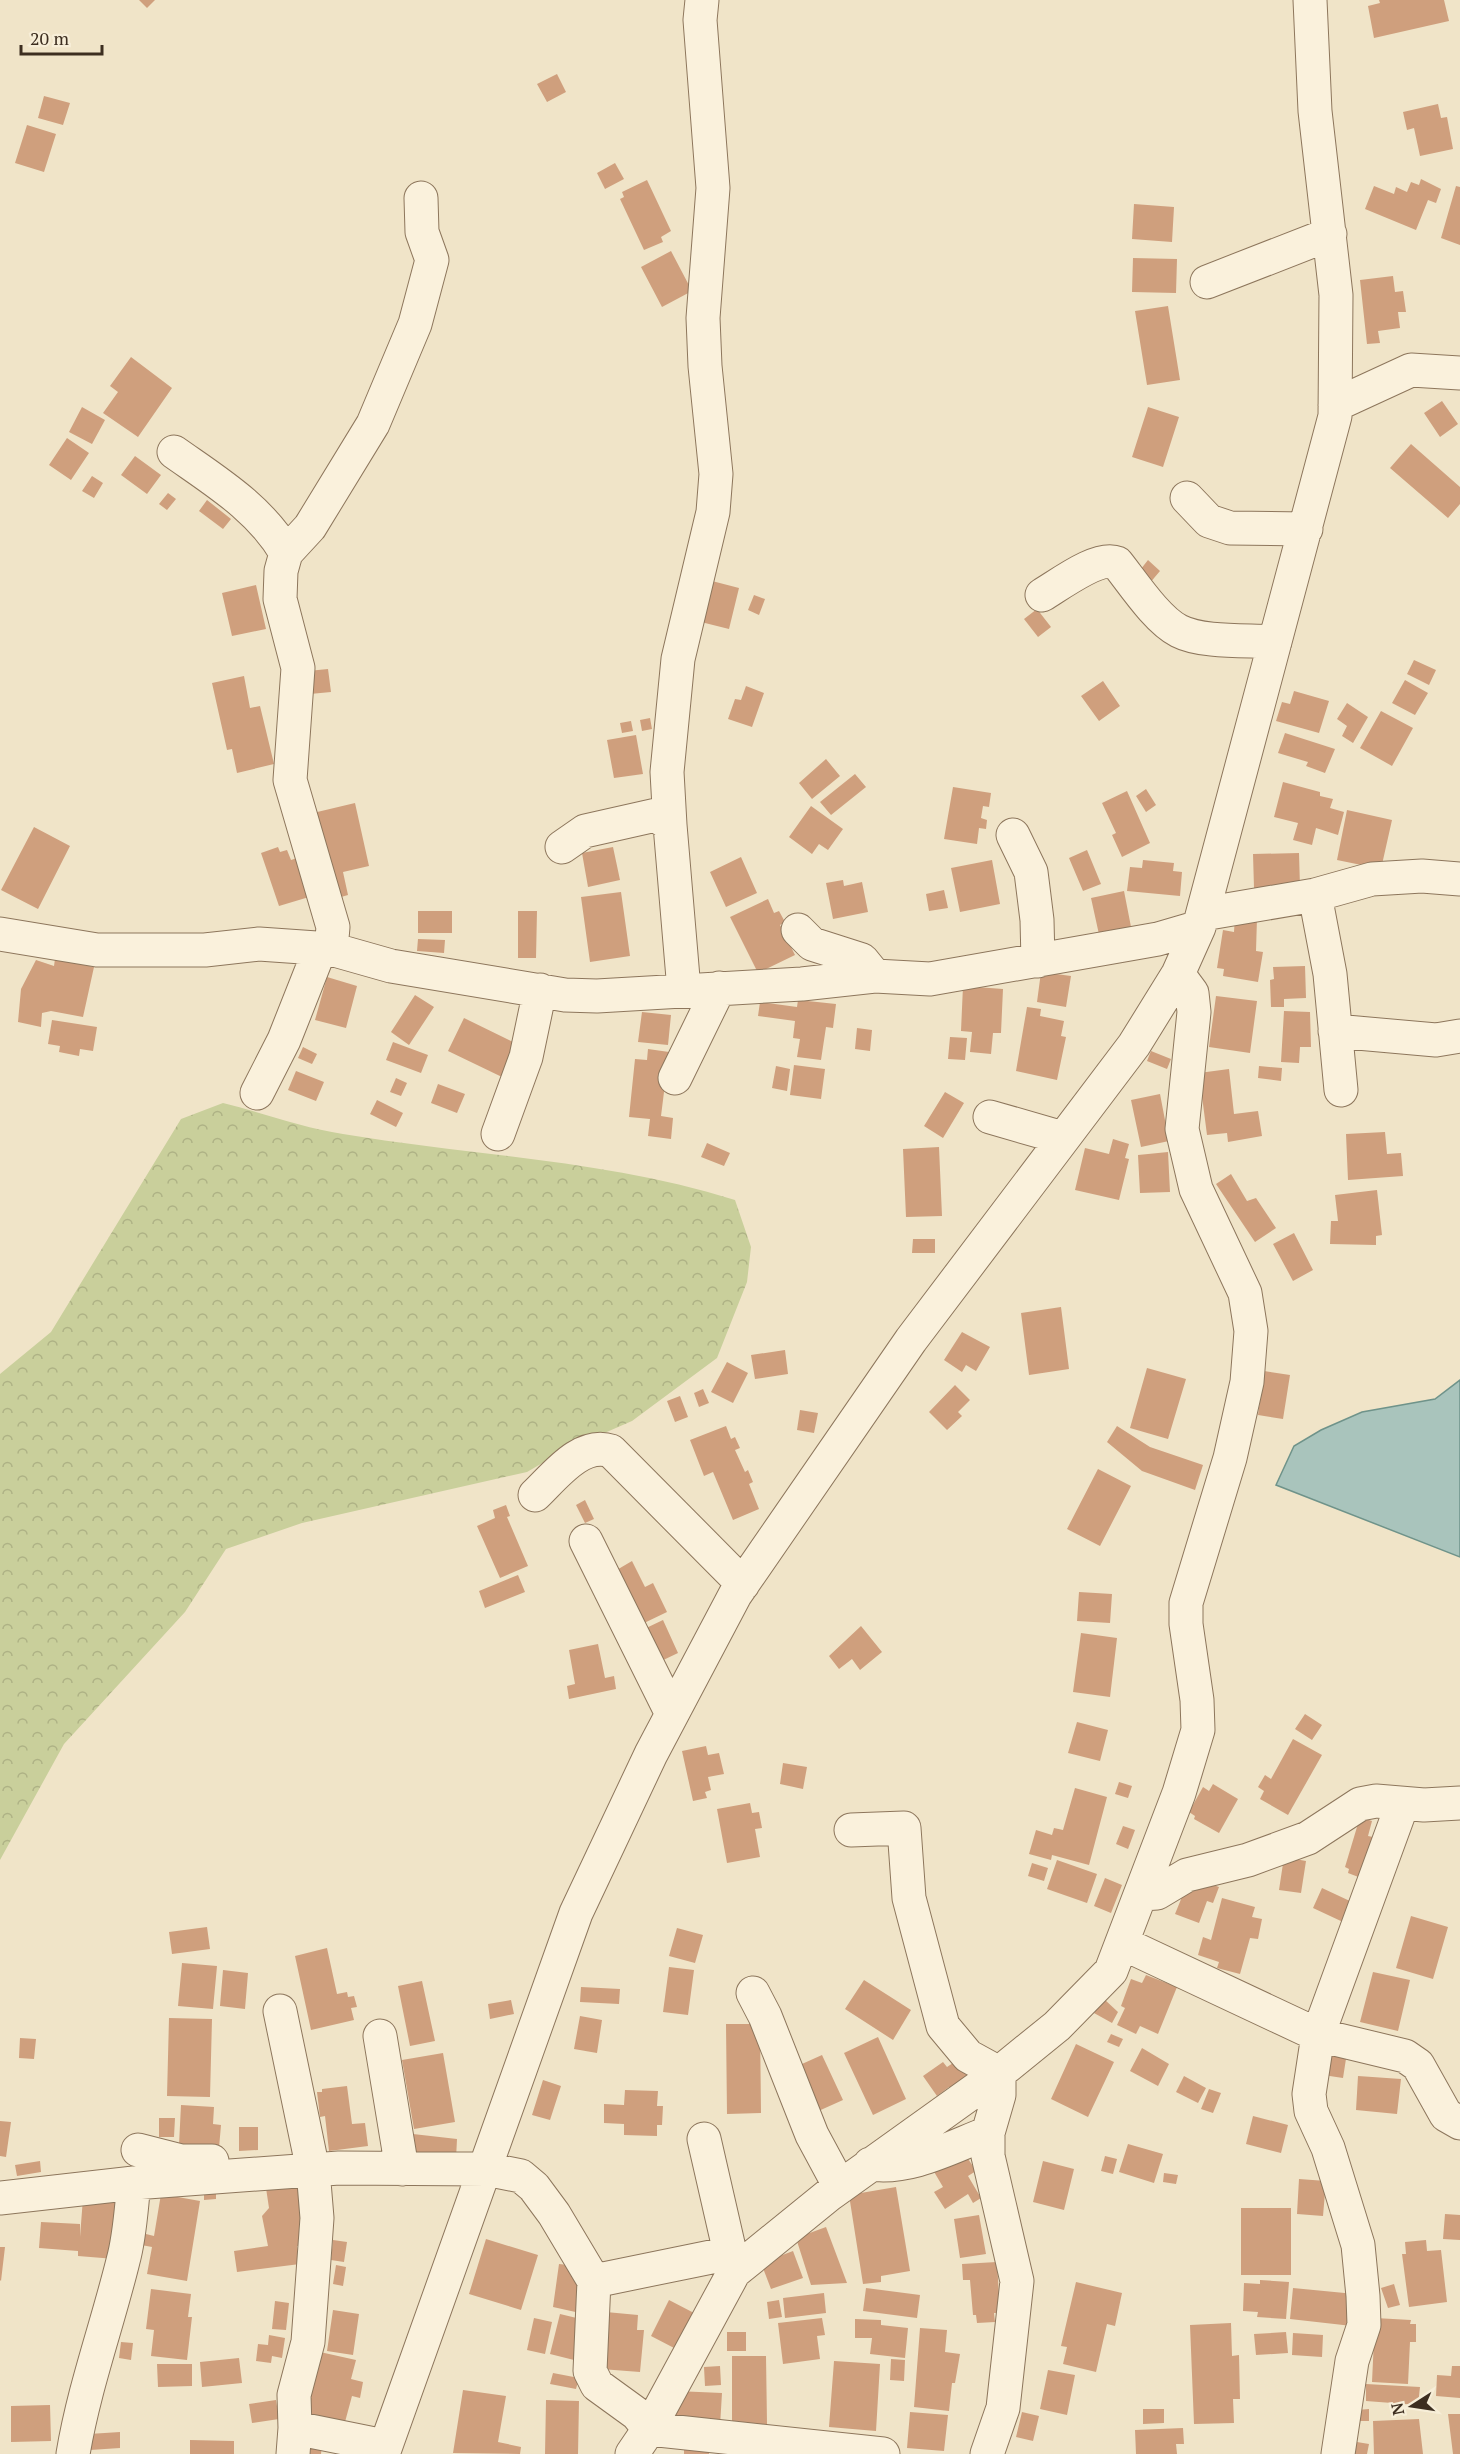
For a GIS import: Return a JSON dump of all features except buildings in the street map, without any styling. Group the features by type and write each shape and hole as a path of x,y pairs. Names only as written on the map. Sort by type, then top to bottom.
{"street":[{"path":"684,990 667,772 678,659 713,513 716,474 705,366 703,318 713,188 700,20 702,0"},
{"path":"280,2011 301,2171 316,2229 308,2342 294,2396 294,2441 384,2450 576,1913 672,1714 743,1584 911,1340 1134,1044 1178,974 1201,920 1333,426 1336,296 1315,111 1310,0"},
{"path":"257,1093 326,949 333,927 291,780 298,668 280,599 281,571 286,553 310,527 373,424 415,324 432,260 422,232 421,198"},
{"path":"1208,282 1330,234"},
{"path":"1335,405 1411,370 1456,369"},
{"path":"174,452 244,502 277,537 286,553"},
{"path":"1187,498 1209,521 1230,528 1306,529"},
{"path":"1042,595 1097,563 1109,560 1117,563 1165,621 1179,632 1198,636 1275,642"},
{"path":"562,847 585,831 656,815 670,825"},
{"path":"1013,835 1031,872 1037,920 1038,961"},
{"path":"0,934 97,950 205,950 259,944 326,949 391,966 540,990 597,996 802,984 875,976 930,979 1158,939 1201,920 1315,895 1372,879 1422,876 1460,879"},
{"path":"1315,895 1330,974 1341,1090"},
{"path":"798,930 812,944 862,960 875,976"},
{"path":"738,2260 999,2073 1058,2026 1111,1971 1179,1793 1198,1730 1197,1700 1186,1624 1186,1603 1190,1582 1212,1522 1230,1458 1247,1382 1251,1331 1245,1293 1196,1189 1188,1159 1182,1129 1194,1012 1192,993 1178,974"},
{"path":"675,1078 719,988"},
{"path":"498,1134 526,1057 540,990"},
{"path":"1335,1031 1436,1040 1460,1036"},
{"path":"990,1117 1063,1138"},
{"path":"535,1495 575,1457 592,1449 611,1451 743,1584"},
{"path":"586,1541 672,1714"},
{"path":"1142,1894 1157,1893 1188,1875 1248,1860 1308,1838 1360,1804 1376,1801 1402,1805 1460,1803"},
{"path":"1338,2454 1352,2361 1365,2325 1364,2296 1358,2245 1328,2148 1311,2111 1309,2094 1318,2035 1402,1805"},
{"path":"851,1830 904,1828 909,1899 943,2026 968,2056 999,2073"},
{"path":"1122,1942 1318,2035 1405,2056 1418,2065 1446,2115 1460,2123"},
{"path":"753,1993 765,2016 812,2135 840,2187"},
{"path":"380,2036 402,2169"},
{"path":"987,2454 1003,2408 1017,2281 995,2195 988,2156 988,2133 999,2095 999,2073"},
{"path":"870,2164 890,2167 912,2162 988,2133"},
{"path":"640,2442 734,2272 738,2260 704,2139"},
{"path":"138,2150 181,2161 270,2162 301,2171"},
{"path":"0,2198 134,2183 301,2171 486,2169 521,2176 534,2187 594,2281 596,2290 590,2371 597,2385 637,2414 640,2442"},
{"path":"73,2454 98,2344 124,2259 134,2183"},
{"path":"594,2281 721,2255 738,2260"},
{"path":"640,2442 883,2454"}],"green space":[{"path":"223,1103 328,1131 392,1142 589,1167 687,1187 735,1200 751,1247 747,1282 717,1358 632,1421 563,1451 527,1472 302,1523 226,1549 185,1612 64,1744 0,1860 0,1374 51,1332 181,1119"}],"water":[{"path":"1460,1380 1460,1557 1276,1485 1294,1446 1321,1430 1362,1412 1435,1399"}]}
